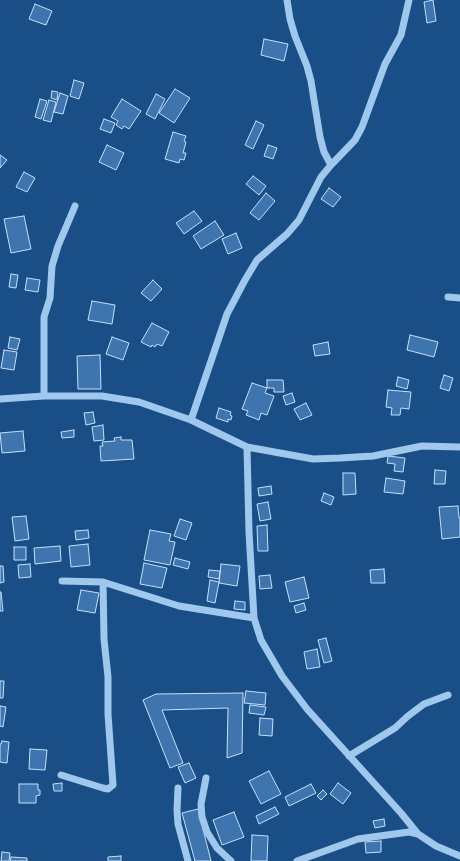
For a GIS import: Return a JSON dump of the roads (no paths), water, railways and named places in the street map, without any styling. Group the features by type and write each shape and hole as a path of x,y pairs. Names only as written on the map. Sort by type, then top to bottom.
{"street":[{"path":"287,0 293,31 307,66 311,81 324,152 331,165"},
{"path":"191,420 227,314 257,260 287,234 299,220 321,177 355,140 362,127 385,64 401,35 409,0"},
{"path":"44,396 44,317 50,298 52,266 58,246 75,206"},
{"path":"448,297 460,298"},
{"path":"0,399 44,396 102,396 138,402 191,420 247,446 313,459 373,456 422,446 460,447"},
{"path":"247,446 249,532 254,618 261,640 282,676 307,710 401,813 418,834 436,846 460,856"},
{"path":"62,581 103,582 179,606 254,618"},
{"path":"62,775 108,789 113,785 108,714 108,677 104,638 103,582"},
{"path":"349,756 390,732 424,704 448,695"},
{"path":"206,778 201,804 202,817 207,832 217,848 231,861"},
{"path":"178,788 178,824 188,861"},
{"path":"297,861 358,839 409,832 418,834"}]}
